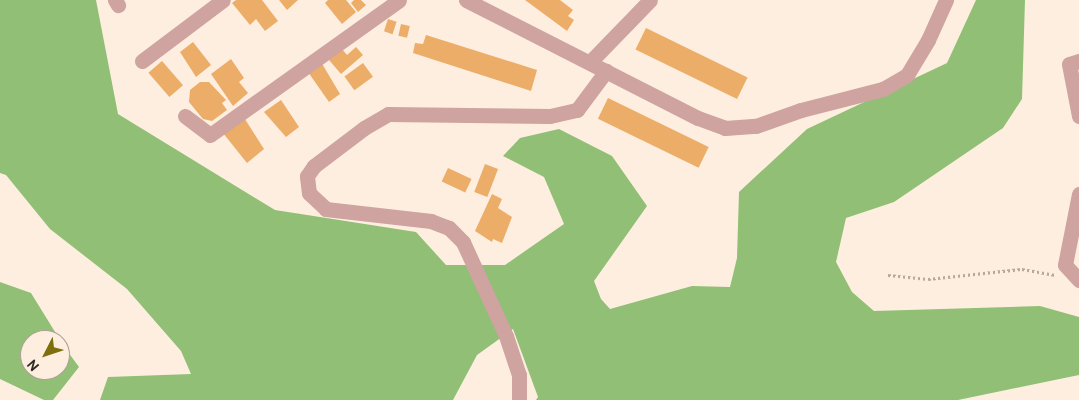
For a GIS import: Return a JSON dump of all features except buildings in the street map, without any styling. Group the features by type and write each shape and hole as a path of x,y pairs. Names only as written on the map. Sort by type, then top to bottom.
{"street":[{"path":"142,61 223,0"},
{"path":"185,116 210,135 399,0"},
{"path":"466,0 606,71 725,128 756,126 801,110 883,89 907,75 928,40 946,0"},
{"path":"590,62 650,0"},
{"path":"1079,62 1068,64 1079,116"},
{"path":"519,400 519,375 508,344 463,242 449,228 432,222 326,210 309,193 307,176 314,166 364,128 388,114 550,116 577,110 606,71"},
{"path":"1078,279 1065,265 1079,194"}],"path":[{"path":"888,275 928,279 1022,269 1078,279"}],"green space":[{"path":"0,0 96,0 118,114 275,210 416,232 446,265 505,265 564,224 544,177 503,156 520,138 559,129 612,156 647,206 594,281 601,299 610,309 692,286 730,287 737,258 739,192 807,129 947,63 976,0 1025,0 1022,99 1003,128 894,202 846,218 836,262 852,292 874,311 1040,306 1079,317 1079,375 958,400 536,400 538,397 513,329 477,355 453,400 100,400 108,377 191,374 181,351 127,289 50,229 6,175 0,173"},
{"path":"0,282 31,293 54,330 20,330 20,380 69,380 53,400 44,400 0,379"},
{"path":"70,355 79,367 70,378"}]}
